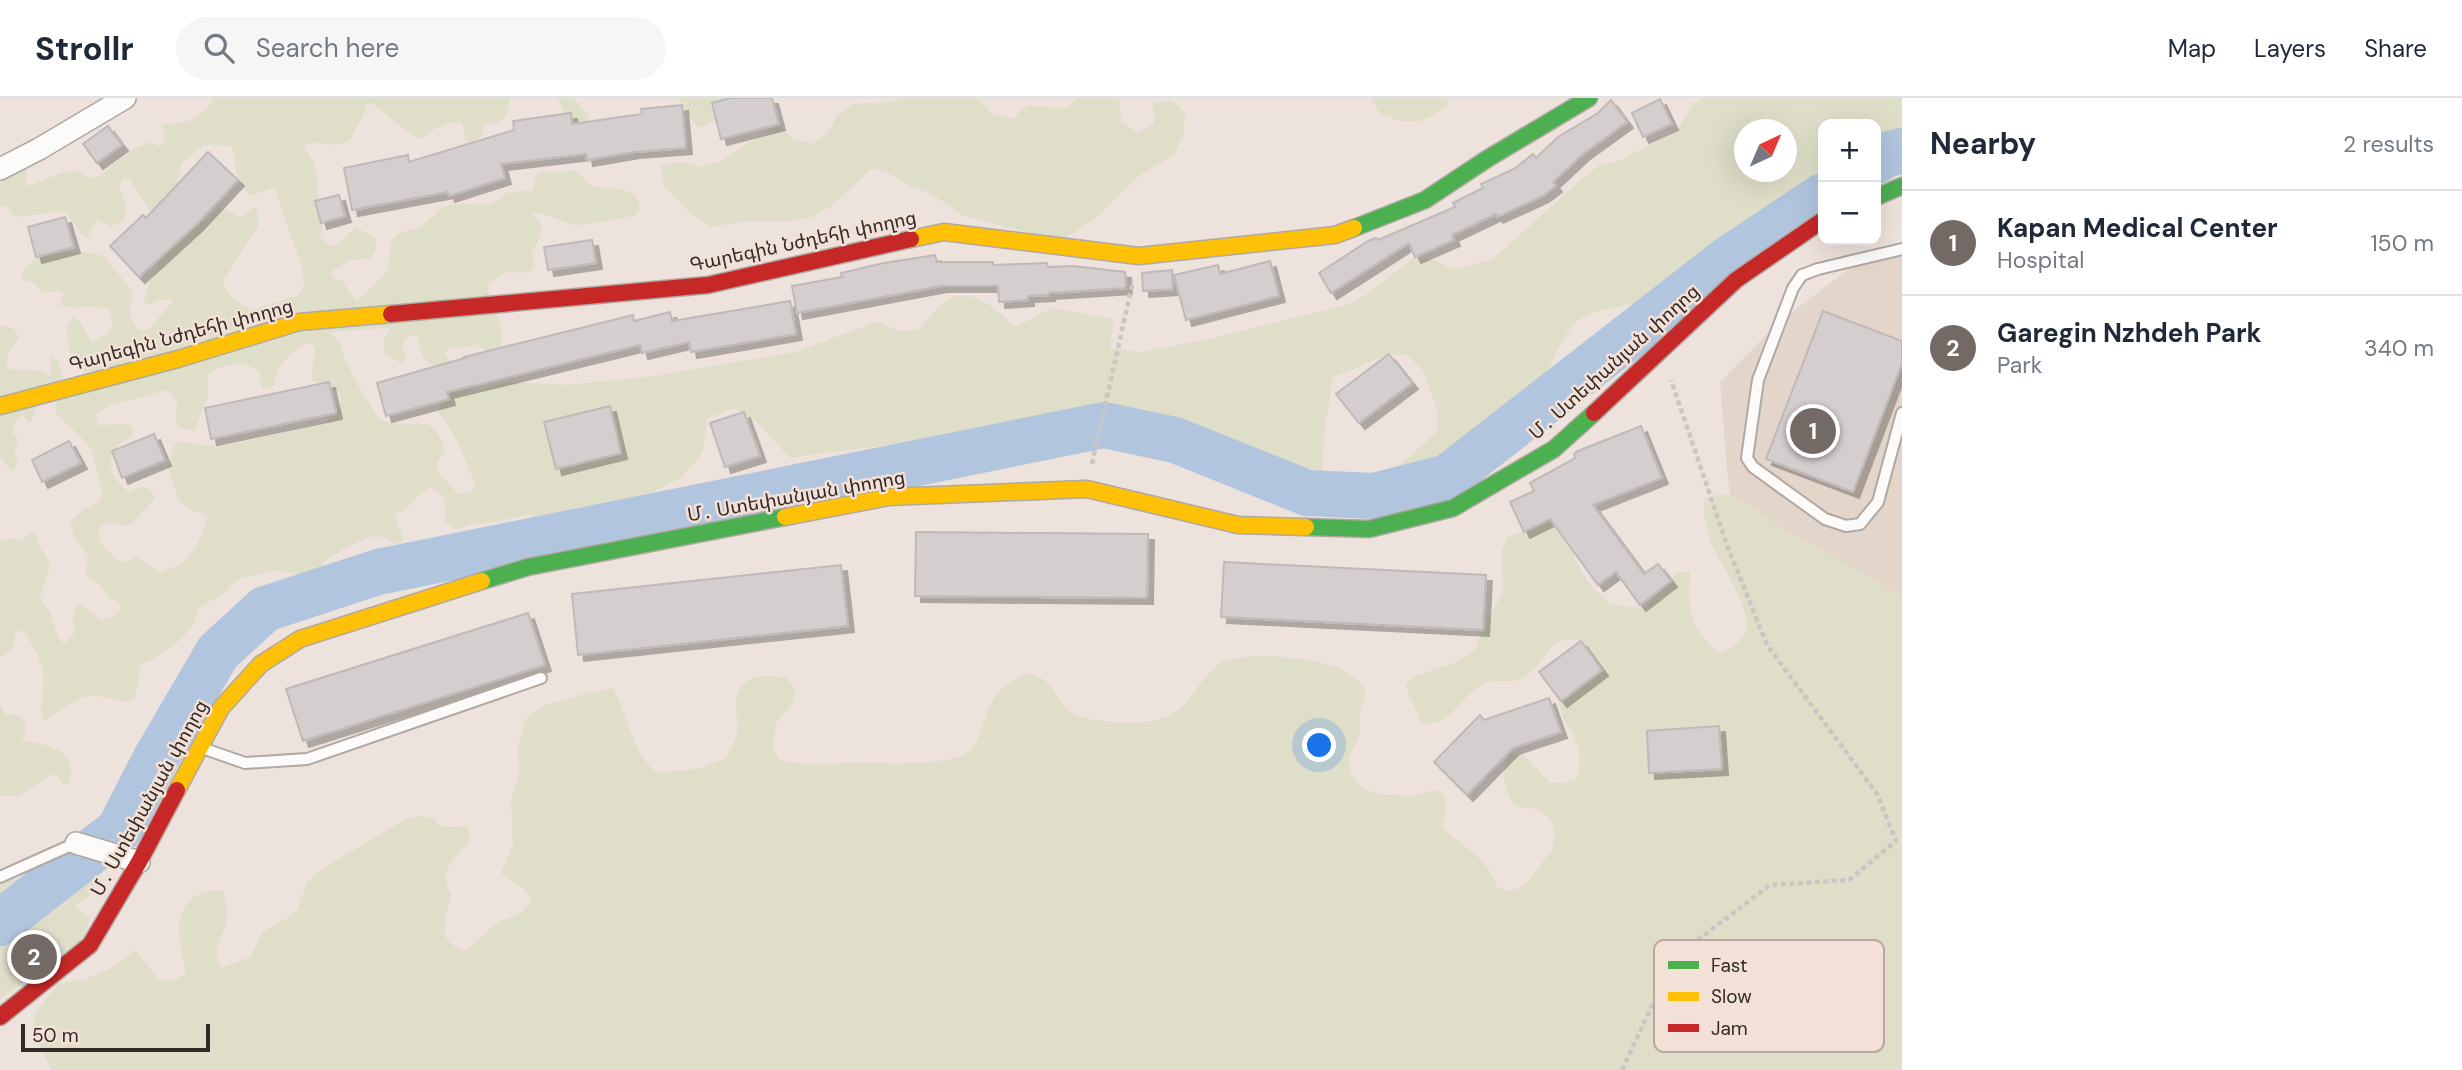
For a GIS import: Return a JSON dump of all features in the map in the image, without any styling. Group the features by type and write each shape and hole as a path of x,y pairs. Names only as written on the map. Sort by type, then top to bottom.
{"street":[{"path":"0,169 125,98"},
{"name":"Գարեգին Նժդեհի փողոց","path":"0,405 178,359 299,323 708,285 944,232 1139,256 1335,236 1425,200 1589,98"},
{"path":"1881,195 1902,186"},
{"name":"Մ․ Ստեփանյան փողոց","path":"0,1017 90,945 139,862 221,708 261,664 300,639 528,567 889,497 1087,489 1238,525 1369,529 1452,508 1554,449 1736,280 1818,223"},
{"path":"76,843 139,862"}],"lane":[{"path":"1902,249 1802,275 1793,288 1758,380 1747,458 1753,467 1825,519 1846,526 1860,524 1878,502 1902,413"},
{"path":"200,747 245,763 307,758 541,678"},
{"path":"0,877 76,843"}],"path":[{"path":"1087,489 1128,299"},
{"path":"1661,352 1727,545 1768,645 1877,794 1896,841 1849,880 1770,885 1698,940"},
{"path":"1622,1070 1654,1001"}],"shaded area":[{"path":"1902,244 1902,608 1733,512 1720,382 1780,321 1849,269"}],"green space":[{"path":"214,98 510,98 504,118 484,124 483,136 472,144 466,139 462,123 445,124 421,139 372,103 366,106 349,141 336,145 305,144 317,175 318,199 323,220 319,237 331,246 338,244 356,227 375,238 377,248 371,258 351,260 330,272 332,278 342,281 356,300 389,269 391,240 399,233 421,227 443,207 455,204 487,205 507,193 533,189 536,176 541,171 553,173 575,170 592,185 634,195 640,209 636,215 615,219 574,225 547,215 532,214 541,223 540,238 531,253 535,267 525,273 508,272 489,283 488,291 501,329 502,348 489,353 478,344 456,349 450,347 445,352 458,374 475,391 507,382 563,385 655,376 795,352 879,321 897,331 918,330 945,302 959,296 986,302 1016,327 1051,308 1114,319 1110,348 1139,352 1204,340 1345,305 1363,297 1415,257 1435,260 1452,269 1492,260 1584,177 1600,165 1619,161 1677,130 1695,102 1706,98 1902,98 1902,165 1881,161 1881,119 1818,119 1818,191 1802,193 1672,281 1656,298 1599,311 1580,319 1564,338 1520,420 1488,451 1428,496 1392,474 1437,431 1437,409 1423,370 1407,355 1389,354 1333,377 1324,435 1323,472 1226,451 1152,439 1103,425 970,428 915,441 790,458 756,421 733,408 707,419 703,452 683,476 641,499 608,508 575,507 566,516 549,522 528,514 497,522 472,524 457,530 445,522 444,497 432,488 395,514 403,539 400,545 376,535 325,560 317,572 307,577 278,570 238,579 220,597 198,610 194,624 181,639 155,659 142,664 132,701 87,697 44,721 41,711 44,682 42,668 23,630 16,632 12,650 0,658 0,542 13,538 20,541 30,532 36,535 49,565 40,598 50,612 58,637 64,644 74,634 73,614 77,605 81,605 101,620 120,610 121,603 108,597 99,583 86,575 88,556 76,540 70,522 103,496 92,451 58,416 55,409 56,402 85,371 71,356 67,325 74,317 92,341 108,334 113,324 109,309 60,305 63,292 43,292 34,283 23,280 22,272 38,258 49,254 83,252 104,256 131,290 130,317 140,331 150,328 172,302 170,299 158,300 150,305 144,302 165,249 150,211 129,178 123,179 119,187 127,209 123,220 111,227 95,221 85,238 65,211 16,217 5,206 0,206 0,178 25,163 25,183 28,186 67,171 75,171 94,179 138,147 153,142 157,147 166,141 163,124 193,119 203,112","holes":["203,145 232,146 238,180 250,196 274,187 303,270 304,285 298,296 251,310 237,302 225,286 223,281 258,226 257,206 239,217 220,207 204,221 183,227 171,203 182,163","390,328 384,340 385,353 402,364 406,358 401,344 411,335 417,337 423,356 437,372 444,392 438,412 464,456 475,484 472,491 458,494 437,471 437,463 445,451 441,439 432,427 379,419 356,382 342,346 327,332","304,344 312,344 315,350 311,380 339,392 341,402 335,414 323,423 234,444 207,446 179,441 174,446 168,468 179,501 190,510 203,513 208,518 196,546 180,564 160,573 137,556 126,563 114,557 99,541 100,528 104,523 124,526 131,524 155,499 151,491 142,486 129,492 111,469 113,454 117,447 133,435 134,428 122,423 101,426 96,415 116,403 168,390 177,401 176,423 181,428 194,431 208,396 208,375 227,365 247,365 259,372 262,388 269,389 274,385 284,361"]},
{"path":"558,98 573,98 588,115 588,122 572,120 565,113"},
{"path":"678,98 737,98 716,121 698,128"},
{"path":"900,98 977,98 992,114 1012,119 1028,105 1066,109 1077,98 1119,98 1122,122 1138,133 1154,124 1153,103 1172,100 1185,113 1184,132 1174,154 1139,176 1095,219 1060,241 964,216 930,193 911,187 892,175 873,168 830,207 812,217 792,221 749,221 710,227 693,216 664,186 661,166 681,162 699,167 719,162 779,124 792,138 812,144 828,133 837,116 853,104 893,102"},
{"path":"1371,98 1448,98 1447,105 1430,117 1421,121 1400,121 1380,114"},
{"path":"0,325 13,328 19,337 8,354 7,368 34,370 49,376 52,370 50,356 57,359 63,377 36,407 31,423 24,416 15,423 13,434 18,439 17,446 14,447 18,464 11,472 0,456"},
{"path":"1719,494 1735,495 1780,526 1902,596 1902,1070 52,1070 33,1033 34,1018 59,984 86,979 112,968 135,950 160,981 174,980 186,973 180,944 181,918 185,907 193,898 206,892 223,890 225,899 226,920 217,952 221,968 250,957 263,932 297,910 307,883 317,872 406,819 419,816 432,818 441,827 467,826 471,839 447,871 447,886 451,895 444,929 445,936 455,947 466,951 497,923 522,912 532,901 524,889 501,873 513,845 511,801 519,774 518,746 525,720 546,705 613,688 636,745 649,765 658,773 701,768 726,758 737,732 738,694 747,682 754,678 787,678 795,689 793,703 776,723 773,749 780,760 814,765 848,762 913,763 948,759 972,749 986,714 999,692 1028,673 1049,684 1069,711 1076,715 1109,722 1133,722 1165,718 1175,712 1210,672 1229,659 1261,656 1317,662 1343,670 1357,680 1364,690 1360,733 1349,759 1350,772 1358,784 1371,791 1409,796 1437,790 1446,799 1443,828 1482,861 1497,887 1510,891 1524,886 1552,850 1555,835 1552,822 1541,810 1515,806 1504,780 1504,767 1510,753 1524,755 1550,783 1576,779 1580,754 1564,720 1559,699 1586,667 1589,652 1582,641 1562,641 1526,676 1514,681 1491,682 1479,686 1448,716 1432,723 1422,724 1405,685 1414,676 1452,664 1475,650 1503,593 1502,550 1508,537 1534,527 1565,501 1576,562 1591,586 1611,605 1645,608 1676,573 1690,572 1689,598 1695,625 1719,653 1734,645 1742,638 1746,628 1745,616 1742,603 1711,542 1704,516 1704,499"},
{"path":"0,704 5,714 18,716 24,721 22,741 51,747 67,757 71,764 71,774 67,785 54,773 19,796 0,796"},
{"path":"62,866 71,867 94,881 89,896 74,905 90,918 84,938 0,999 0,884"}],"building":[{"path":"730,98 772,98 779,124 721,139 712,103"},
{"path":"1660,99 1672,124 1643,137 1632,113"},
{"path":"1611,100 1627,122 1583,154 1553,182 1556,186 1543,196 1497,217 1496,214 1452,235 1454,240 1415,257 1409,243 1331,293 1319,273 1368,241 1376,238 1378,240 1455,207 1453,203 1483,188 1481,184 1514,169 1533,154 1536,158 1558,137 1598,113"},
{"path":"682,105 686,148 634,152 587,160 586,154 501,164 505,178 449,196 448,192 352,210 344,168 408,155 409,162 514,130 513,121 571,113 572,124 642,114 641,109"},
{"path":"108,126 122,145 97,163 83,144"},
{"path":"208,152 238,180 197,224 139,277 110,246 143,215 146,218"},
{"path":"339,195 345,216 321,223 315,201"},
{"path":"65,217 74,247 36,257 28,227"},
{"path":"592,240 596,263 548,270 544,247"},
{"path":"935,255 937,262 993,262 993,265 1047,263 1048,267 1073,266 1125,272 1126,288 1049,293 1028,296 1028,300 999,302 998,286 941,286 797,313 792,286 842,277 841,273 884,263"},
{"path":"1270,261 1279,296 1186,320 1174,275 1218,265 1220,274"},
{"path":"1172,270 1173,289 1143,291 1142,273"},
{"path":"790,301 796,334 691,352 689,342 642,353 640,345 447,392 449,399 386,416 377,383 464,357 633,315 634,321 670,312 672,321"},
{"path":"1823,311 1902,341 1902,363 1853,492 1766,459"},
{"path":"1389,354 1412,383 1359,423 1336,394"},
{"path":"329,382 336,413 211,439 205,408"},
{"path":"610,406 621,453 556,469 544,422"},
{"path":"744,412 760,456 725,467 710,423"},
{"path":"1641,426 1662,478 1593,505 1644,574 1658,564 1671,581 1640,605 1616,572 1598,585 1550,519 1524,532 1510,502 1534,491 1530,483 1575,458 1574,454 1578,451"},
{"path":"154,434 165,460 122,478 112,451"},
{"path":"69,441 81,463 42,482 32,460"},
{"path":"916,532 1148,534 1147,598 915,596"},
{"path":"1224,562 1486,575 1483,630 1221,617"},
{"path":"841,565 848,626 578,655 572,594"},
{"path":"528,613 545,665 303,741 286,689"},
{"path":"1581,641 1602,670 1561,701 1539,672"},
{"path":"1549,698 1561,732 1513,748 1467,795 1434,762 1480,715 1484,720"},
{"path":"1719,726 1722,769 1649,773 1647,731"}],"waterway":[{"path":"1881,157 1902,151"},
{"path":"0,923 119,830 156,758 218,652 265,609 378,572 1104,425 1175,440 1307,493 1374,496 1448,477 1727,260 1818,199"}],"traffic: fast":[{"path":"1354,228 1425,200 1589,98"},
{"path":"1881,195 1902,186"},
{"path":"1306,527 1369,529 1453,508 1554,449 1594,413"},
{"path":"482,581 528,567 785,517"}],"traffic: slow":[{"path":"911,239 944,232 1139,256 1335,235 1354,228"},
{"path":"0,406 178,359 299,322 391,314"},
{"path":"785,517 889,497 1087,489 1238,525 1306,527"},
{"path":"177,790 221,708 261,664 300,639 482,581"}],"traffic: jam":[{"path":"1594,413 1736,280 1818,223"},
{"path":"391,314 708,285 911,239"},
{"path":"0,1017 90,945 139,862 177,790"}],"place":[{"name":"Kapan Medical Center","path":"1813,431"},
{"name":"Garegin Nzhdeh Park","path":"34,957"}]}
